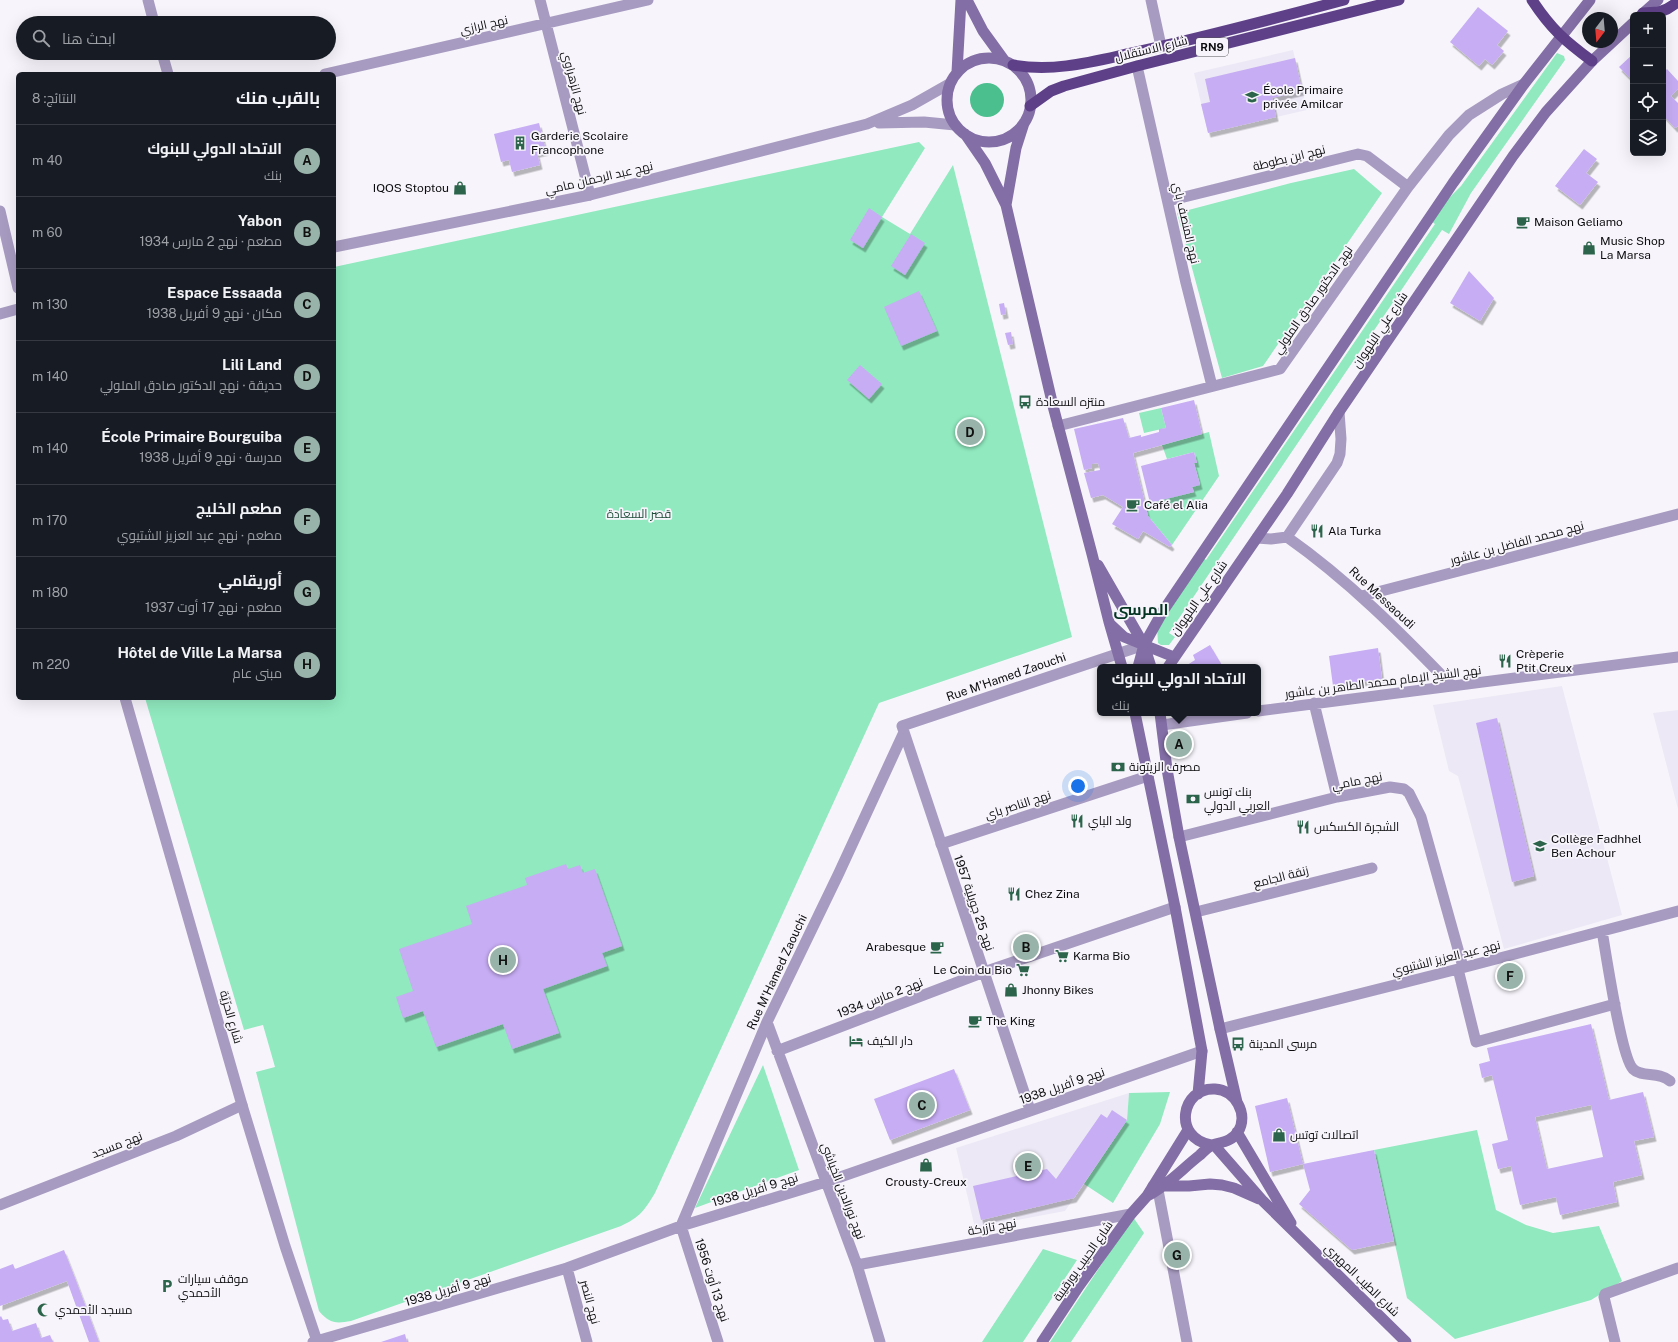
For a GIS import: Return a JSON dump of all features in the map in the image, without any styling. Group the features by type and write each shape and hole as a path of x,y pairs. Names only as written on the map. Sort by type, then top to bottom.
{"highway":[{"name":"شارع الاستقلال","path":"1008,63 1038,69 1066,67 1162,46 1344,0"},
{"name":"شارع الاستقلال","path":"1030,106 1051,91 1064,86 1137,66 1399,0"},
{"path":"1532,0 1544,18 1561,37 1592,61"},
{"path":"1659,12 1677,5"}],"main road":[{"path":"957,72 961,0"},
{"path":"967,0 983,31 1008,63"},
{"name":"شارع علي البلهوان","path":"1139,664 1144,645 1163,611 1412,241 1524,84 1590,0"},
{"path":"1644,12 1658,0"},
{"name":"شارع علي البلهوان","path":"1170,664 1291,488 1340,412 1513,156 1546,112 1592,61 1630,26"},
{"name":"RN9","path":"988,58 1008,63 1024,76 1027,83 1031,98 1025,120 1010,136 997,141 980,141 965,134 955,125 949,114 947,106 950,84 957,72 963,66 977,59 988,58"},
{"path":"1006,204 1016,148 1025,120"},
{"path":"965,134 985,163 1006,204 1058,426 1092,554 1108,622 1121,664"},
{"path":"1092,554 1144,645 1150,664"},
{"path":"1108,622 1124,637 1174,657"},
{"path":"1136,716 1202,1051 1198,1094"},
{"path":"1159,1187 1213,1145 1228,1141 1238,1132 1241,1122 1241,1112 1237,1102 1220,1029 1179,837 1160,716"},
{"path":"1213,1145 1198,1141 1188,1130 1185,1117 1188,1104 1198,1094 1210,1089 1224,1091 1237,1102"},
{"name":"شارع الحبيب بورقيبة","path":"1042,1342 1079,1286 1131,1214 1147,1196 1159,1187 1188,1130"},
{"name":"شارع الطيب المهيري","path":"1238,1132 1299,1237"},
{"name":"شارع الطيب المهيري","path":"1213,1145 1263,1201 1406,1342"},
{"path":"1159,1187 1210,1184 1222,1185 1234,1188 1263,1201"}],"street":[{"path":"148,0 152,16"},
{"name":"نهج الزهراوي","path":"540,0 590,195"},
{"name":"نهج الرازي","path":"334,72 648,0"},
{"path":"1151,0 1162,46"},
{"path":"164,60 167,72"},
{"name":"نهج المنصف باي","path":"1137,66 1212,386"},
{"path":"867,124 902,110 950,84"},
{"name":"نهج الدكتور صادق الملولي","path":"1058,426 1280,369 1408,187 1456,126 1484,105 1524,84"},
{"path":"867,124 918,122 955,125"},
{"name":"نهج عبد الرحمان مامي","path":"336,247 590,195 867,124"},
{"name":"نهج ابن بطوطة","path":"1168,201 1358,154 1367,156 1408,187"},
{"path":"0,211 16,279"},
{"path":"0,314 16,310"},
{"path":"1257,538 1272,539 1287,536 1322,487 1339,459 1342,431 1340,412"},
{"name":"نهج محمد الفاضل بن عاشور","path":"1362,596 1678,514"},
{"name":"Rue Messaoudi","path":"1287,536 1308,551 1362,596 1452,686"},
{"path":"1118,653 1144,645"},
{"name":"Rue M'Hamed Zaouchi","path":"681,1226 766,1022 838,875 903,729 1118,653"},
{"name":"نهج الشيخ الإمام محمد الطاهر بن عاشور","path":"1261,711 1678,657"},
{"name":"شارع الحرّيّة","path":"126,700 242,1105 315,1341"},
{"path":"1314,703 1338,798"},
{"path":"1162,725 1226,716"},
{"name":"نهج 25 جويلية 1957","path":"903,729 1030,1110"},
{"name":"نهج الناصر باي","path":"941,844 1148,776"},
{"name":"نهج مامي","path":"1179,837 1338,798 1390,787 1404,789 1409,793 1421,817 1460,968 1476,1042 1615,1004"},
{"name":"زنقة الجامع","path":"1196,912 1372,868"},
{"name":"نهج 2 مارس 1934","path":"777,1051 984,972 1174,906"},
{"name":"نهج عبد العزيز الشتيوي","path":"1220,1029 1678,911"},
{"path":"1602,931 1615,1004 1627,1059 1633,1069 1641,1074 1661,1076 1670,1081"},
{"name":"نهج نورالدين الخياشي","path":"766,1022 857,1264 880,1342"},
{"name":"نهج 9 أفريل 1938","path":"315,1341 332,1340 567,1268 681,1226 826,1182 1202,1051"},
{"name":"نهج مسجد","path":"0,1205 176,1136 242,1105"},
{"path":"1159,1187 1187,1342"},
{"name":"نهج تازركة","path":"857,1264 1131,1214"},
{"name":"نهج 13 أوت 1956","path":"681,1226 718,1342"},
{"name":"نهج النصر","path":"567,1268 587,1342"},
{"path":"1616,1342 1604,1297 1606,1294 1678,1268"}],"shaded area":[{"name":"École Primaire privée Amilcar","path":"1293,50 1307,110 1208,133 1194,73"},
{"path":"984,83 990,83 994,84 1001,90 1004,100 1003,107 997,114 990,117 984,117 980,116 973,110 970,103 970,97 971,93 977,86"},
{"name":"Collège Fadhhel Ben Achour","path":"1562,686 1622,915 1504,949 1458,776 1449,771 1433,705"},
{"path":"1678,710 1678,809 1653,713"},
{"path":"1129,1093 1127,1120 1065,1211 975,1228 956,1148"}],"green space":[{"path":"1557,53 1564,56 1565,60 1471,193 1449,234 1442,230 1169,633 1175,637 1169,645 1161,645 1158,643 1157,627 1199,555 1206,560 1435,224 1428,219 1461,186"},
{"name":"قصر السعادة","path":"919,142 925,148 882,217 910,234 953,165 1072,637 879,703 655,1193 641,1213 633,1220 621,1226 351,1321 341,1322 333,1322 329,1320 319,1311 256,1072 275,1067 263,1025 244,1030 146,700 336,700 336,267"},
{"path":"1354,169 1382,193 1263,366 1222,378 1177,213 1291,183"},
{"path":"1161,408 1166,428 1144,433 1139,413"},
{"path":"1209,432 1219,476 1172,545 1148,516 1145,503 1194,492 1192,487 1200,484 1194,463 1197,463 1194,452 1167,459 1162,445"},
{"path":"763,1065 799,1170 695,1208"},
{"path":"1170,1092 1160,1124 1113,1203 1084,1184 1127,1120 1129,1093"},
{"path":"1477,1130 1496,1210 1526,1225 1553,1233 1599,1226 1622,1281 1591,1300 1455,1339 1407,1298 1374,1150"},
{"path":"1133,1217 1144,1233 1071,1342 1050,1342"},
{"path":"1043,1249 1077,1260 1023,1342 982,1342"}],"building":[{"path":"1478,7 1508,31 1497,45 1504,51 1492,65 1485,59 1479,66 1450,42"},
{"path":"1630,57 1630,78 1619,67"},
{"name":"École Primaire privée Amilcar","path":"1295,58 1302,91 1272,98 1276,117 1208,133 1201,104 1210,102 1205,79"},
{"path":"1667,69 1678,81 1678,89 1671,96 1678,103 1678,126 1675,128 1666,118"},
{"name":"Garderie Scolaire Francophone","path":"539,123 546,151 537,153 540,165 512,172 509,160 501,162 494,134"},
{"path":"1584,149 1597,159 1586,173 1598,182 1580,205 1555,186"},
{"path":"869,208 882,217 863,248 850,240"},
{"path":"911,234 925,243 905,275 891,266"},
{"path":"1469,271 1494,298 1480,321 1450,303"},
{"path":"919,291 937,331 901,346 884,307"},
{"path":"1004,303 1006,314 1001,315 999,304"},
{"path":"1011,332 1013,344 1008,345 1005,333"},
{"path":"860,365 882,384 869,399 847,380"},
{"path":"1194,400 1202,434 1133,453 1148,516 1172,545 1170,547 1143,531 1138,539 1112,524 1123,507 1103,495 1091,498 1084,473 1100,470 1098,463 1092,464 1092,468 1084,470 1074,429 1123,418 1129,438 1141,435 1141,437 1159,432 1159,429 1166,428 1161,408"},
{"path":"1194,452 1197,463 1194,463 1200,485 1192,487 1194,492 1150,503 1141,466"},
{"path":"1210,645 1221,664 1189,664 1195,660 1193,655"},
{"path":"1378,648 1382,679 1333,686 1329,656"},
{"path":"1497,718 1534,876 1512,882 1476,723"},
{"path":"566,864 568,869 580,865 583,873 595,869 622,946 602,953 607,966 543,989 559,1033 512,1049 503,1024 436,1047 423,1011 403,1018 396,997 413,991 399,949 472,924 466,906 527,885 525,878"},
{"path":"1591,1024 1609,1100 1643,1092 1654,1137 1634,1141 1642,1175 1613,1182 1617,1202 1560,1215 1556,1197 1520,1205 1511,1166 1498,1169 1492,1144 1508,1140 1492,1075 1482,1078 1479,1064 1490,1061 1487,1048","holes":["1591,1105 1603,1157 1547,1169 1535,1117"]},
{"path":"954,1069 970,1110 890,1140 874,1099"},
{"name":"اتصالات توتس","path":"1287,1098 1303,1164 1270,1172 1255,1106"},
{"path":"1112,1110 1127,1120 1074,1198 981,1220 973,1186 1047,1169 1056,1179 1101,1114 1107,1118"},
{"path":"1374,1150 1394,1241 1352,1250 1299,1204 1310,1190 1303,1164"},
{"path":"64,1250 99,1342 89,1342 67,1281 0,1306 0,1269 13,1264 15,1269"},
{"path":"1,1316 3,1320 8,1319 12,1331 36,1323 41,1338 50,1335 53,1342 0,1342"},
{"path":"405,1334 407,1342 381,1342"}],"place":[{"name":"École Primaire privée Amilcar","path":"1252,97"},
{"name":"Garderie Scolaire Francophone","path":"520,143"},
{"name":"IQOS Stoptou","path":"460,188"},
{"name":"Maison Geliamo","path":"1523,222"},
{"name":"Music Shop La Marsa","path":"1589,248"},
{"name":"منتزه السعادة","path":"1025,402"},
{"name":"Lili Land","path":"970,432"},
{"name":"Café el Alia","path":"1133,505"},
{"name":"Ala Turka","path":"1317,531"},
{"name":"Crèperie Ptit Creux","path":"1505,661"},
{"name":"الاتحاد الدولي للبنوك","path":"1179,744"},
{"name":"مصرف الزيتونة","path":"1118,767"},
{"name":"بنك تونس العربي الدولي","path":"1193,799"},
{"name":"ولد الباي","path":"1077,821"},
{"name":"الشجرة الكسكس","path":"1303,827"},
{"name":"Collège Fadhhel Ben Achour","path":"1540,846"},
{"name":"Chez Zina","path":"1014,894"},
{"name":"Arabesque","path":"937,947"},
{"name":"Yabon","path":"1026,947"},
{"name":"Karma Bio","path":"1062,956"},
{"name":"Hôtel de Ville La Marsa","path":"503,960"},
{"name":"Le Coin du Bio","path":"1023,970"},
{"name":"مطعم الخليج","path":"1510,976"},
{"name":"Jhonny Bikes","path":"1011,990"},
{"name":"The King","path":"975,1021"},
{"name":"دار الكيف","path":"856,1041"},
{"name":"مرسى المدينة","path":"1238,1044"},
{"name":"Espace Essaada","path":"922,1105"},
{"name":"اتصالات توتس","path":"1279,1135"},
{"name":"Crousty-Creux","path":"926,1165"},
{"name":"École Primaire Bourguiba","path":"1028,1166"},
{"name":"أوريقامي","path":"1177,1255"},
{"name":"موقف سيارات الأحمدي","path":"167,1286"},
{"name":"مسجد الأحمدي","path":"44,1310"}],"district":[{"name":"المرسى","path":"1141,609"}]}
